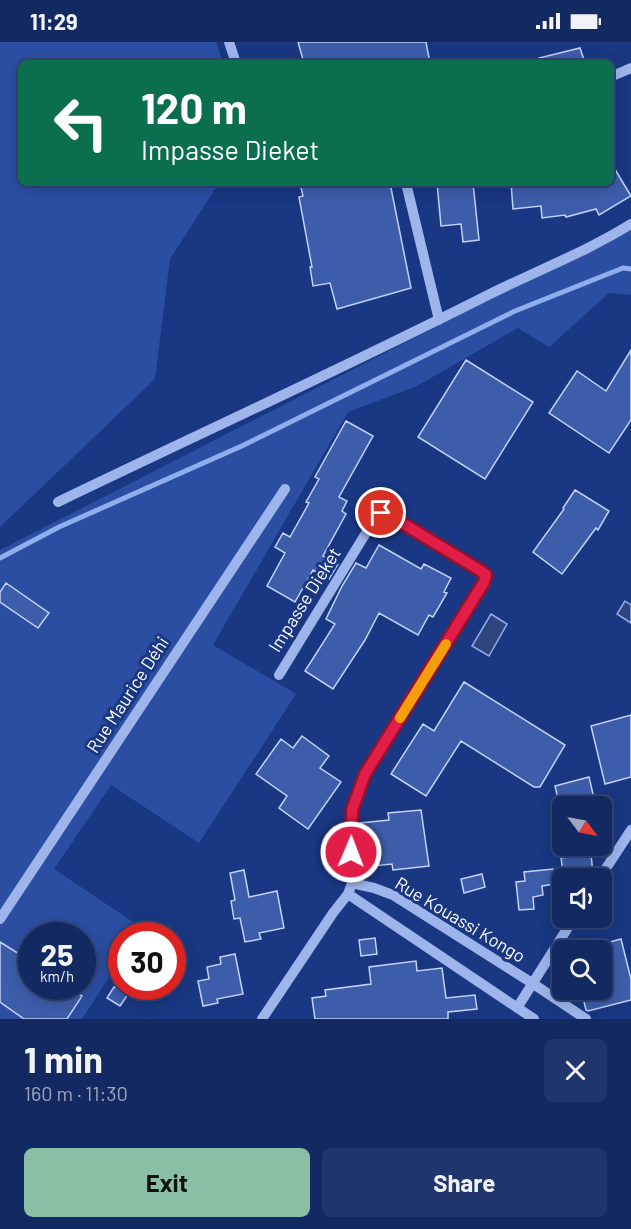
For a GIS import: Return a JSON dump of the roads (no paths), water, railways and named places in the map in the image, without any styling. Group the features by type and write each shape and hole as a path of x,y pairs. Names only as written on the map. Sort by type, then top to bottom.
{"street":[{"path":"229,42 235,60"},
{"path":"614,75 631,68"},
{"path":"407,186 439,320"},
{"path":"58,502 439,320 631,224"},
{"name":"Rue Maurice Déhi","path":"0,919 285,489"},
{"name":"Impasse Dieket","path":"279,675 377,515 381,513 389,515 486,575 484,582 365,774 352,810 350,889"},
{"path":"606,868 631,830"},
{"name":"Rue Kouassi Kongo","path":"350,889 374,888 393,896 586,1019"},
{"path":"262,1019 350,889"},
{"name":"Rue Kouassi Kongo","path":"350,889 534,1019"},
{"path":"517,1008 568,928"}],"waterway":[{"path":"0,558 59,527 244,445 515,311 623,268 631,269"}]}
